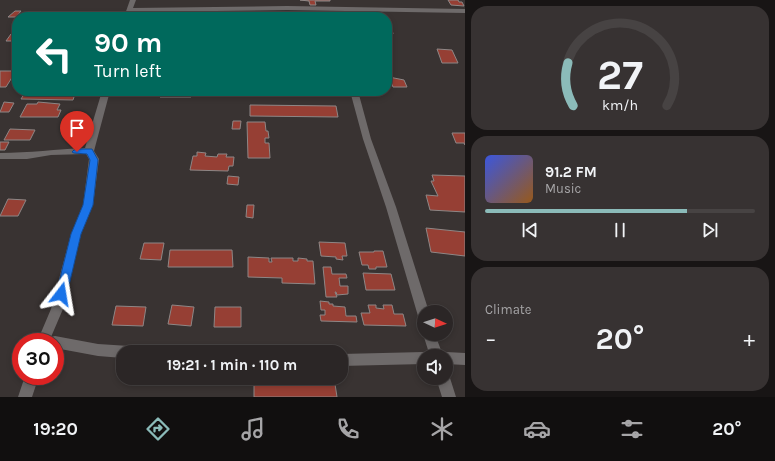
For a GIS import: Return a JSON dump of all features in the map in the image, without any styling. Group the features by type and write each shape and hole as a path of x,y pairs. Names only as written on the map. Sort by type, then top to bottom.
{"street":[{"path":"133,0 129,10 333,9 465,12"},
{"path":"51,333 76,234 88,205 94,160 89,151 105,96"},
{"path":"355,96 366,139 391,207 421,305"},
{"path":"0,156 28,156 51,152 89,151"},
{"path":"64,344 116,351"},
{"path":"348,360 417,358"},
{"path":"453,358 465,359"},
{"path":"25,397 29,385"},
{"path":"445,385 449,397"}],"building":[{"path":"300,0 330,1 315,1 316,5 310,5 309,1"},
{"path":"448,0 458,0 459,2 462,2 464,6 451,5"},
{"path":"11,34 12,34 12,41 6,41"},
{"path":"437,49 452,50 458,63 442,63"},
{"path":"0,71 12,71 12,77 6,87 0,87"},
{"path":"392,78 404,80 407,87 393,87"},
{"path":"23,96 74,96 73,100 21,99"},
{"path":"160,96 191,96 191,97"},
{"path":"4,102 14,103 9,112 0,112"},
{"path":"38,102 60,104 57,110 61,110 58,117 20,117 27,104 37,104"},
{"path":"250,105 336,106 338,117 250,116"},
{"path":"233,121 241,121 240,129 232,129"},
{"path":"247,122 265,122 266,131 268,131 269,138 265,138 265,143 269,143 270,158 248,158"},
{"path":"10,129 35,130 30,140 4,140"},
{"path":"452,133 465,133 465,145 464,143 456,143"},
{"path":"0,142 9,142 5,150 0,150"},
{"path":"197,152 206,153 205,156 217,157 218,154 227,154 226,157 234,157 233,166 229,166 228,171 190,170 193,156 197,156"},
{"path":"432,175 465,176 465,212 430,210 426,195 438,196 431,181 434,181"},
{"path":"228,176 239,177 238,185 227,184"},
{"path":"8,199 26,200 18,216 0,216"},
{"path":"247,205 254,205 253,218 246,217"},
{"path":"426,228 465,232 465,256 431,252"},
{"path":"319,242 345,243 347,256 342,256 343,260 336,259 336,257 321,256"},
{"path":"144,243 164,243 161,260 140,259"},
{"path":"170,250 232,250 233,267 168,267"},
{"path":"383,251 387,267 376,267 376,269 369,269 368,265 362,265 359,252"},
{"path":"248,257 269,258 269,262 272,262 271,258 293,258 293,261 298,261 298,258 313,261 315,284 282,283 282,278 248,277"},
{"path":"323,267 331,267 332,274 346,274 347,278 339,278 340,286 348,286 348,294 337,295 335,292 337,297 326,297"},
{"path":"363,273 391,274 395,290 366,290"},
{"path":"320,301 329,302 329,304 333,304 333,306 345,307 346,316 356,316 357,322 321,321 320,315 325,315 325,310 321,310"},
{"path":"172,305 194,307 191,326 168,324"},
{"path":"368,305 376,305 376,308 384,309 383,305 392,305 394,314 403,314 406,326 364,325 361,313 370,313"},
{"path":"116,306 146,307 143,326 112,325"},
{"path":"215,307 241,307 241,327 214,327"},
{"path":"254,385 335,385 337,397 254,397"}],"route":[{"path":"61,294 76,234 88,205 94,160 89,151 77,152"}]}
